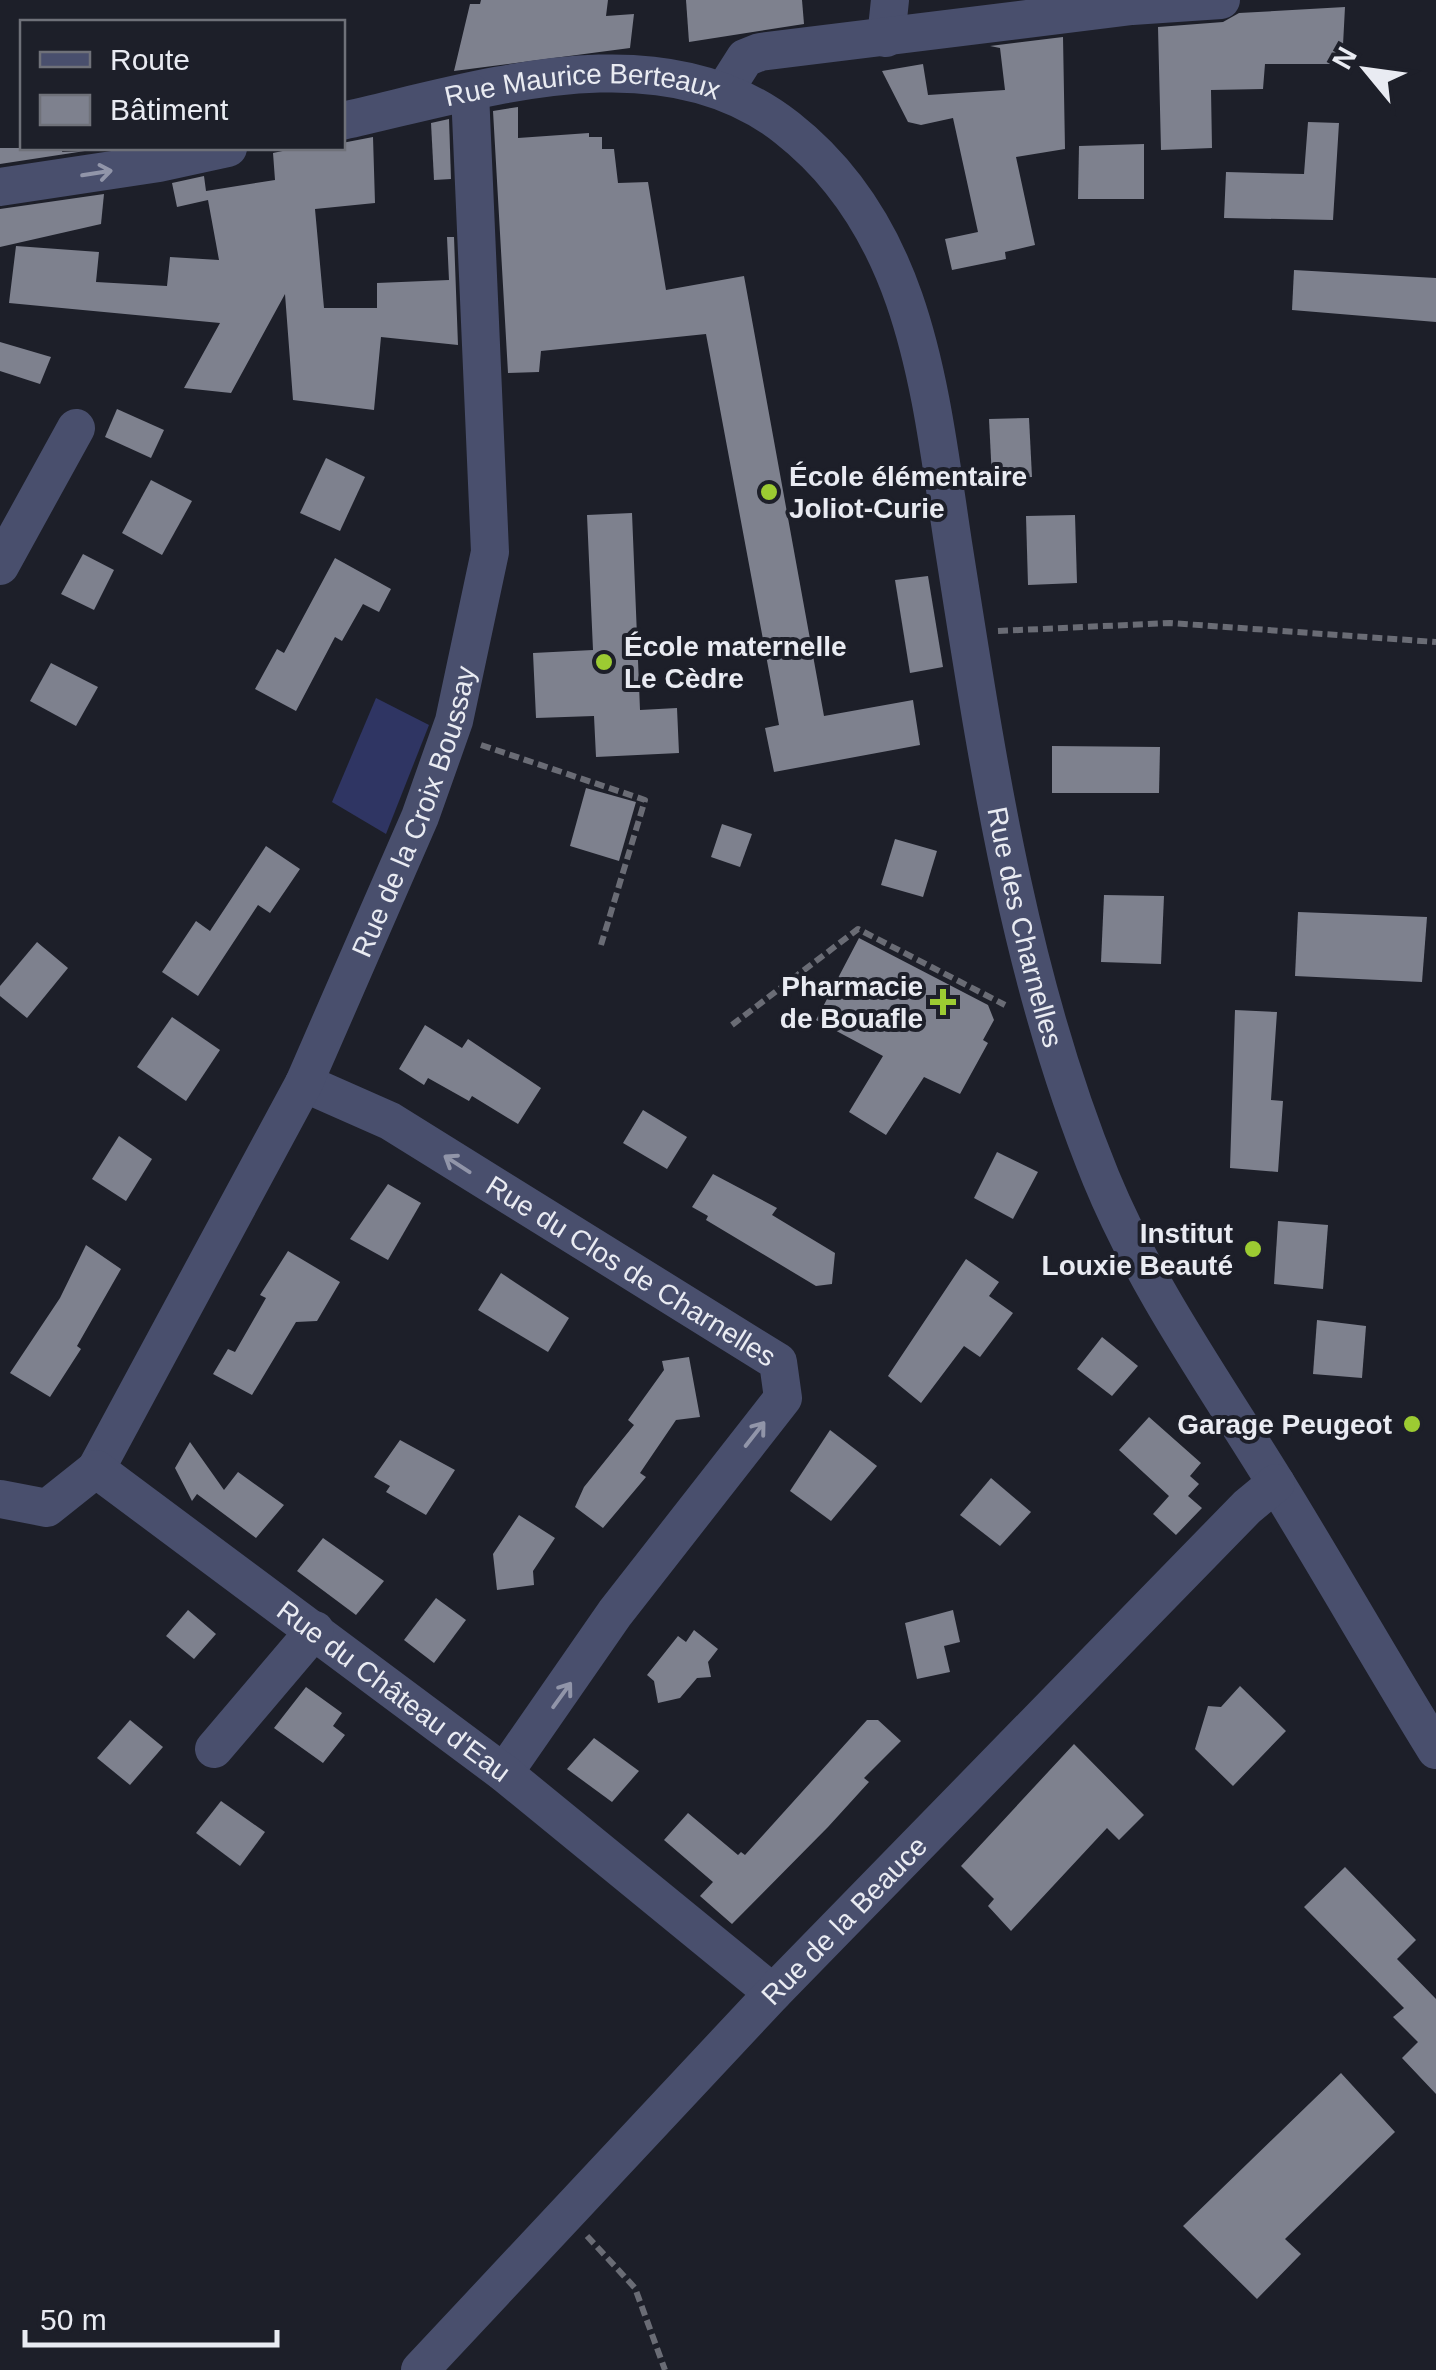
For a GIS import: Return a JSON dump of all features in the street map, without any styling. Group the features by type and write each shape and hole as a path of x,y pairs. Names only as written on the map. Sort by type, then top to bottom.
{"street":[{"path":"886,38 890,0"},
{"name":"Rue Maurice Berteaux","path":"345,121 470,92 617,72 663,77 724,91 745,58 760,52 1132,6 1221,0"},
{"name":"Rue des Charnelles","path":"724,91 765,112 819,156 850,188 879,235 923,350 1002,837 1057,1057 1102,1180 1141,1261 1436,1750"},
{"name":"Rue de la Croix Boussay","path":"96,1469 304,1082 420,818 454,720 490,552 470,92"},
{"path":"0,187 219,150"},
{"path":"0,566 76,428"},
{"name":"Rue du Clos de Charnelles","path":"304,1082 390,1121 778,1362 783,1398 615,1613 504,1774"},
{"path":"0,1499 46,1508 96,1469"},
{"name":"Rue du Château d'Eau","path":"96,1469 504,1774 773,1992"},
{"name":"Rue de la Beauce","path":"420,2370 773,1992 1247,1507 1276,1483"},
{"path":"214,1749 315,1630"}],"path":[{"path":"967,632 1170,623 1436,642"},
{"path":"441,757 478,744 645,800 601,945"},
{"path":"732,1025 858,929 1012,1008 1042,1001"},
{"path":"566,2214 635,2288 666,2370"}],"shaded area":[{"path":"376,698 429,725 386,834 332,802"}],"building":[{"path":"481,0 608,0 606,16 634,14 630,48 454,71 470,4 480,4"},
{"path":"686,0 802,0 804,24 689,42"},
{"path":"1345,7 1342,64 1265,64 1263,89 1211,90 1212,148 1161,150 1158,27 1223,22 1239,13"},
{"path":"1063,37 1065,149 1016,157 1035,245 1005,252 1006,259 952,270 945,239 978,232 953,118 921,125 908,122 882,71 923,64 928,95 1005,90 1000,48 990,46"},
{"path":"518,107 518,138 589,133 589,137 602,137 602,149 614,149 618,183 648,182 666,290 744,276 824,716 913,700 920,745 774,772 765,728 779,725 706,334 541,351 539,372 508,373 493,111"},
{"path":"449,119 451,179 434,180 431,123"},
{"path":"1308,122 1339,123 1333,220 1224,218 1226,172 1304,174"},
{"path":"373,137 375,203 315,209 324,308 377,308 377,283 449,280 447,237 454,237 458,345 381,337 374,410 293,400 285,294 231,393 184,388 220,323 9,303 16,246 99,252 96,282 167,286 170,257 219,260 208,200 177,207 172,183 204,176 206,191 275,180 273,153 345,150 345,142"},
{"path":"1144,144 1144,199 1078,199 1079,146"},
{"path":"0,148 85,151 0,164"},
{"path":"104,194 101,224 0,247 0,209"},
{"path":"1294,270 1436,278 1436,322 1292,310"},
{"path":"0,342 51,357 40,384 0,371"},
{"path":"117,409 164,430 151,458 105,437"},
{"path":"1029,418 1032,477 992,479 989,419"},
{"path":"326,458 365,477 340,531 300,513"},
{"path":"151,480 192,501 162,555 122,533"},
{"path":"632,513 640,710 677,708 679,753 596,757 594,716 536,718 533,653 593,650 587,515"},
{"path":"1075,515 1077,583 1028,585 1026,516"},
{"path":"83,554 114,570 94,610 61,594"},
{"path":"335,558 391,589 379,612 363,604 342,641 335,637 296,711 255,689 277,649 284,653"},
{"path":"928,576 943,667 910,673 895,580"},
{"path":"51,663 98,687 76,726 30,701"},
{"path":"1052,746 1160,747 1159,793 1052,793"},
{"path":"586,788 636,802 619,861 570,846"},
{"path":"722,824 752,834 740,867 711,857"},
{"path":"895,839 937,851 923,897 881,885"},
{"path":"266,846 300,869 270,913 258,905 198,996 162,972 196,921 210,931"},
{"path":"1104,895 1164,896 1161,964 1101,962"},
{"path":"1298,912 1427,917 1422,982 1295,976"},
{"path":"859,938 988,1005 994,1020 983,1040 988,1043 960,1094 924,1077 886,1135 849,1112 883,1056 816,1020"},
{"path":"37,942 68,968 27,1018 0,996 0,986"},
{"path":"1235,1010 1277,1012 1271,1100 1283,1101 1278,1172 1230,1168"},
{"path":"172,1017 220,1050 186,1101 137,1067"},
{"path":"425,1025 462,1048 468,1039 541,1088 518,1124 472,1096 469,1101 428,1078 424,1085 399,1069"},
{"path":"643,1110 687,1137 667,1169 623,1143"},
{"path":"119,1136 152,1159 126,1201 92,1179"},
{"path":"997,1152 1038,1172 1013,1219 974,1198"},
{"path":"713,1174 777,1208 772,1215 835,1253 832,1284 816,1286 706,1220 708,1216 692,1207"},
{"path":"388,1184 421,1203 388,1260 350,1239"},
{"path":"1278,1221 1328,1225 1323,1289 1274,1284"},
{"path":"86,1245 121,1269 77,1346 81,1349 50,1397 10,1373 60,1298"},
{"path":"288,1251 340,1282 317,1321 296,1322 252,1395 213,1374 228,1349 235,1352 266,1298 260,1295"},
{"path":"966,1259 999,1282 989,1296 1013,1313 980,1357 964,1346 921,1403 888,1376"},
{"path":"501,1273 569,1318 548,1352 478,1310"},
{"path":"1317,1320 1366,1326 1362,1378 1313,1374"},
{"path":"1102,1337 1138,1366 1112,1396 1077,1369"},
{"path":"689,1357 700,1417 676,1420 640,1473 646,1477 603,1528 575,1507 584,1487 634,1425 628,1420 664,1370 662,1361"},
{"path":"1149,1417 1201,1463 1190,1476 1199,1484 1188,1496 1202,1508 1176,1535 1153,1514 1169,1496 1119,1450"},
{"path":"830,1430 877,1466 831,1521 790,1491"},
{"path":"400,1440 455,1470 426,1515 386,1492 390,1486 374,1477"},
{"path":"190,1442 224,1490 238,1472 284,1505 256,1538 197,1494 192,1501 175,1468"},
{"path":"991,1478 1031,1512 1000,1546 960,1515"},
{"path":"519,1515 555,1538 533,1571 534,1585 497,1590 493,1554"},
{"path":"323,1538 384,1581 356,1615 297,1571"},
{"path":"436,1598 466,1620 434,1663 404,1640"},
{"path":"188,1610 216,1634 194,1659 166,1636"},
{"path":"953,1610 960,1642 944,1646 950,1672 917,1679 905,1623"},
{"path":"694,1630 718,1649 708,1662 711,1677 697,1678 680,1698 658,1703 654,1681 647,1675 678,1636 686,1642"},
{"path":"1240,1686 1286,1731 1233,1786 1195,1749 1208,1706 1221,1707"},
{"path":"306,1687 342,1713 333,1726 345,1735 323,1763 274,1728"},
{"path":"130,1720 163,1747 130,1785 97,1758"},
{"path":"867,1720 878,1720 901,1741 864,1778 869,1782 828,1827 732,1924 700,1896 713,1882 664,1840 688,1813 738,1855 745,1855"},
{"path":"594,1738 639,1771 612,1802 567,1769"},
{"path":"1074,1744 1144,1815 1119,1840 1107,1828 1011,1931 988,1906 994,1899 961,1866"},
{"path":"221,1801 265,1832 240,1866 196,1833"},
{"path":"1345,1867 1416,1940 1397,1959 1436,1999 1436,2094 1402,2058 1418,2042 1393,2017 1404,2008 1304,1907"},
{"path":"1341,2073 1395,2132 1285,2239 1301,2254 1257,2299 1183,2226"}],"place":[{"name":"École élémentaire Joliot-Curie","path":"769,492"},
{"name":"École maternelle Le Cèdre","path":"604,662"},
{"name":"Pharmacie de Bouafle","path":"943,1002"},
{"name":"Institut Louxie Beauté","path":"1253,1249"},
{"name":"Garage Peugeot","path":"1412,1424"}]}
